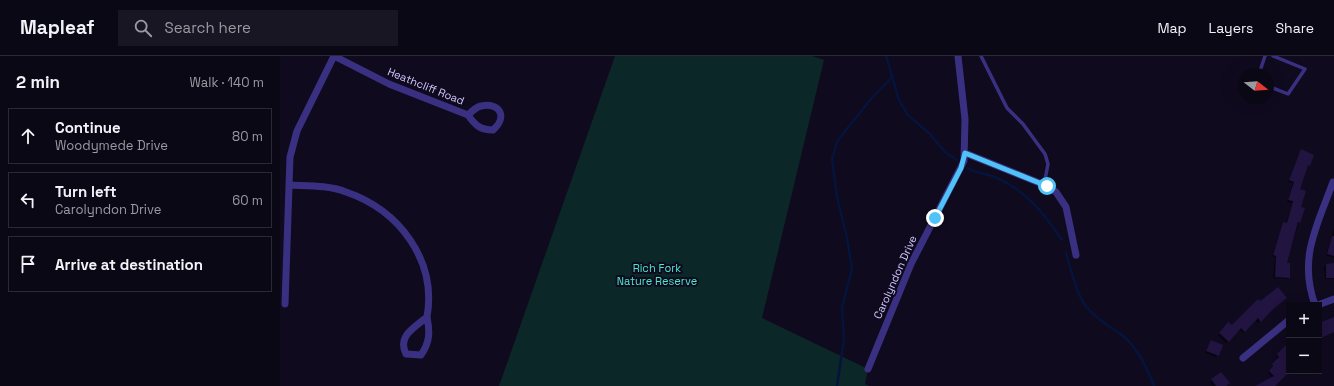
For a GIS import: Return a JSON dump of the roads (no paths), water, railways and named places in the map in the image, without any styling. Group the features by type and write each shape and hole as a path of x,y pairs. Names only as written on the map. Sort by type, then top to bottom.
{"street":[{"name":"Heathcliff Road","path":"334,56 389,84 468,115 473,123 483,130 493,130 499,125 502,117 501,112 495,107 487,105 480,106 468,115"},
{"path":"285,304 290,156 297,131 334,56"},
{"name":"Carolyndon Drive","path":"868,370 911,264 961,168 965,153 965,119 958,56"},
{"path":"965,153 1044,185 1056,192 1066,207 1076,255"},
{"path":"1313,302 1308,282 1309,250 1333,182"},
{"path":"288,185 321,187 345,191 373,204 396,222 412,243 425,270 430,290 427,317 430,331 425,349 421,355 406,354 402,346 406,334 427,317"},
{"path":"1322,304 1334,299"},
{"path":"1243,358 1286,322"}],"lane":[{"path":"981,56 1007,108 1023,124 1045,154 1048,164 1044,185"},
{"path":"1260,68 1265,56"},
{"path":"1273,56 1305,69 1288,94 1274,88"}],"waterway":[{"path":"886,56 899,100 908,115 930,134 945,152 957,160"},
{"path":"837,386 844,339 842,307 852,269 847,238 837,197 832,159 837,142 871,99 893,76"},
{"path":"968,168 993,176 1008,183 1026,196 1041,212 1062,240"},
{"path":"1066,253 1084,304 1096,317 1128,340 1145,365 1154,386"}],"park label":[{"name":"Rich Fork Nature Reserve","path":"657,274"}]}
